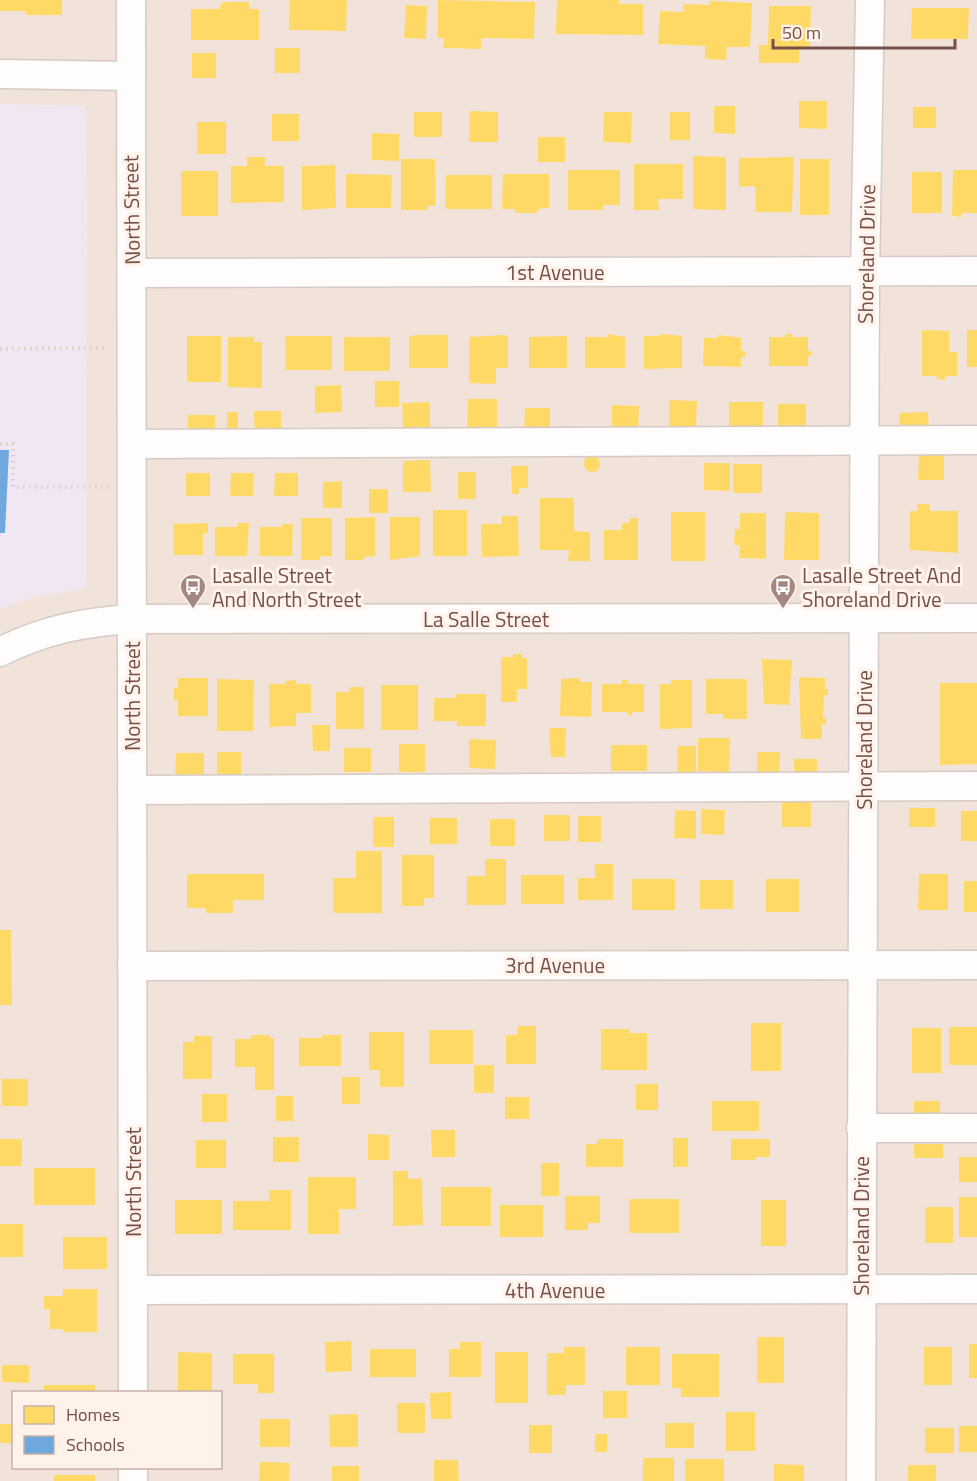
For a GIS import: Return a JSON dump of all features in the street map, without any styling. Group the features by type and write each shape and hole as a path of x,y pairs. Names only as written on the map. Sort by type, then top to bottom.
{"street":[{"name":"North Street","path":"131,0 133,1391"},
{"name":"Shoreland Drive","path":"861,1481 865,272 870,0"},
{"path":"0,74 130,76"},
{"name":"1st Avenue","path":"132,273 977,271"},
{"path":"132,444 977,441"},
{"name":"La Salle Street","path":"0,652 54,629 90,622 132,619 977,618"},
{"path":"132,790 977,786"},
{"name":"3rd Avenue","path":"132,966 977,965"},
{"path":"861,1128 977,1128"},
{"name":"4th Avenue","path":"133,1290 977,1289"}],"path":[{"path":"0,349 132,348"},
{"path":"0,444 13,444 13,487 132,487"}],"shaded area":[{"path":"0,0 977,0 977,1481 0,1481"},
{"path":"0,104 85,106 87,202 86,588 33,597 0,608"}],"building: Homes":[{"path":"0,0 62,0 62,15 26,15 26,11 0,11"},
{"path":"290,0 347,0 346,31 289,30"},
{"path":"438,0 535,2 534,39 481,38 481,49 443,48 444,38 438,38"},
{"path":"557,0 619,0 619,4 643,4 643,35 556,34"},
{"path":"710,1 752,3 750,47 727,47 726,60 705,59 705,46 658,44 660,11 683,12 684,4 709,5"},
{"path":"249,2 249,9 259,9 259,40 191,40 191,9 220,9 220,4"},
{"path":"406,5 427,6 426,39 404,38"},
{"path":"769,6 811,6 810,48 799,47 799,63 759,63 759,45 768,45"},
{"path":"912,8 969,8 968,39 911,39"},
{"path":"275,48 300,48 300,73 275,73"},
{"path":"192,53 216,53 216,78 192,78"},
{"path":"799,101 827,101 827,129 799,128"},
{"path":"714,106 735,106 735,134 714,133"},
{"path":"913,107 936,107 936,128 913,128"},
{"path":"470,111 498,112 498,142 469,142"},
{"path":"414,112 442,112 442,137 414,137"},
{"path":"604,112 632,112 631,143 603,142"},
{"path":"670,112 690,112 690,140 670,140"},
{"path":"272,114 299,114 299,141 272,141"},
{"path":"197,122 226,122 226,154 197,154"},
{"path":"372,133 399,134 399,161 372,160"},
{"path":"538,137 565,137 565,162 538,162"},
{"path":"693,156 726,157 726,210 693,209"},
{"path":"247,157 265,157 265,166 284,166 284,202 231,203 231,166 247,166"},
{"path":"794,157 792,212 756,212 755,186 739,187 739,158"},
{"path":"401,159 435,159 435,206 428,206 428,210 401,210"},
{"path":"800,159 829,159 829,215 800,215"},
{"path":"634,164 683,164 683,199 658,199 659,210 634,210"},
{"path":"335,165 336,208 302,210 302,166"},
{"path":"568,170 620,170 620,205 603,205 603,210 568,210"},
{"path":"953,170 977,170 977,213 962,213 961,217 952,216"},
{"path":"181,171 218,171 218,216 181,216"},
{"path":"912,172 942,172 942,213 912,213"},
{"path":"346,174 392,175 391,208 346,208"},
{"path":"503,174 549,174 549,208 541,208 535,213 515,213 515,209 502,209"},
{"path":"446,175 492,175 492,209 445,209"},
{"path":"922,330 949,331 949,352 957,352 957,376 945,376 945,380 937,379 937,376 922,376"},
{"path":"967,330 977,330 977,367 967,367"},
{"path":"608,334 625,337 625,368 585,368 585,337 608,337"},
{"path":"660,334 682,336 682,368 644,369 644,336 660,336"},
{"path":"786,334 792,334 792,337 808,337 808,351 811,351 811,356 808,356 808,366 769,366 769,337 786,337"},
{"path":"448,335 448,368 409,368 409,336"},
{"path":"718,335 741,338 741,351 745,351 745,357 741,357 741,367 703,366 704,338 718,338"},
{"path":"187,336 221,336 221,382 187,382"},
{"path":"285,336 332,336 332,370 286,370"},
{"path":"508,336 508,368 496,368 496,384 469,383 469,337"},
{"path":"567,336 567,368 529,368 529,337"},
{"path":"228,337 254,337 254,342 262,342 262,388 228,387"},
{"path":"344,337 390,337 390,371 344,371"},
{"path":"375,381 399,381 399,407 375,407"},
{"path":"341,385 342,412 315,413 315,386"},
{"path":"468,399 497,399 497,429 467,429"},
{"path":"669,400 697,401 696,430 669,430"},
{"path":"430,402 430,427 403,428 402,403"},
{"path":"729,402 763,402 763,433 729,433"},
{"path":"778,404 806,404 806,434 778,434"},
{"path":"612,405 639,406 638,432 612,432"},
{"path":"525,408 550,408 550,435 524,435"},
{"path":"254,411 281,411 282,437 255,438"},
{"path":"227,412 238,412 238,429 227,429"},
{"path":"928,412 929,436 900,437 899,413"},
{"path":"188,415 215,415 215,436 188,435"},
{"path":"919,455 944,455 944,480 918,480"},
{"path":"592,456 600,464 592,472 584,464"},
{"path":"430,460 431,492 403,492 403,461"},
{"path":"704,463 730,463 730,491 704,490"},
{"path":"733,464 762,464 762,493 733,493"},
{"path":"511,466 528,466 528,488 519,488 519,494 512,494"},
{"path":"458,472 476,472 476,499 458,499"},
{"path":"186,473 210,473 210,496 186,496"},
{"path":"231,473 254,473 253,496 230,496"},
{"path":"275,473 298,473 298,496 274,496"},
{"path":"342,481 342,508 323,508 323,482"},
{"path":"369,489 388,489 388,513 369,513"},
{"path":"540,498 574,498 574,531 590,532 590,561 568,561 569,550 540,550"},
{"path":"917,504 930,504 930,511 958,511 958,553 910,550 910,511 917,511"},
{"path":"433,510 467,510 467,556 433,556"},
{"path":"671,512 705,512 705,561 671,561"},
{"path":"785,512 819,513 819,560 784,560"},
{"path":"740,513 766,513 766,559 739,558 740,545 734,545 735,529 740,529"},
{"path":"502,516 518,516 519,556 482,557 481,524 502,524"},
{"path":"375,517 375,556 364,557 364,560 345,560 345,518"},
{"path":"390,517 420,517 420,556 390,560"},
{"path":"301,518 332,518 332,557 320,556 320,560 301,560"},
{"path":"630,518 638,518 638,560 604,560 604,530 622,530 622,523 630,523"},
{"path":"208,523 208,533 203,534 203,555 174,555 173,524"},
{"path":"238,523 249,523 247,556 215,556 215,527 238,527"},
{"path":"282,524 293,524 292,556 260,556 260,527 282,527"},
{"path":"513,654 522,654 522,658 527,658 527,689 517,689 517,702 501,702 501,657 513,657"},
{"path":"762,659 792,660 789,705 764,704"},
{"path":"799,677 825,678 825,689 828,689 828,695 824,695 823,718 826,718 826,724 822,724 822,739 801,739"},
{"path":"178,678 208,678 208,716 178,716 178,700 174,700 174,688 178,688"},
{"path":"580,678 580,682 592,682 591,717 560,716 561,679"},
{"path":"217,679 254,680 253,731 217,731"},
{"path":"706,679 747,679 747,719 723,719 723,714 706,714"},
{"path":"296,680 296,684 311,684 311,713 296,713 296,726 269,727 269,684 285,684 285,681"},
{"path":"622,680 628,680 628,684 644,684 644,712 632,712 632,715 628,715 628,712 602,712 602,684 622,684"},
{"path":"671,680 692,680 692,728 660,729 660,684 671,684"},
{"path":"940,683 977,683 977,764 940,765"},
{"path":"381,685 418,685 418,730 381,730"},
{"path":"349,687 364,687 364,729 336,729 336,692 349,692"},
{"path":"456,694 486,694 486,726 457,726 457,721 434,721 434,698 456,698"},
{"path":"312,725 330,725 330,751 313,751"},
{"path":"549,728 566,728 565,757 551,757"},
{"path":"698,738 730,738 729,772 698,771"},
{"path":"469,739 496,740 495,769 469,768"},
{"path":"399,744 425,744 425,772 399,772"},
{"path":"611,745 647,745 647,771 611,771"},
{"path":"678,746 696,746 696,773 677,773"},
{"path":"344,748 371,748 371,772 344,772"},
{"path":"217,752 241,752 241,777 217,777"},
{"path":"757,752 780,752 779,775 757,774"},
{"path":"176,753 204,753 204,780 175,780"},
{"path":"794,759 817,759 817,783 794,783"},
{"path":"782,802 811,802 811,827 782,827"},
{"path":"909,808 935,808 935,827 909,827"},
{"path":"701,809 725,810 724,835 701,834"},
{"path":"675,810 696,811 696,839 674,838"},
{"path":"961,811 977,811 977,841 961,841"},
{"path":"544,815 570,815 570,841 544,841"},
{"path":"578,816 601,816 601,842 578,842"},
{"path":"373,817 394,817 394,847 373,847"},
{"path":"430,818 457,818 457,844 430,844"},
{"path":"490,819 515,819 515,846 490,846"},
{"path":"356,851 382,851 382,913 333,913 333,878 356,878"},
{"path":"402,855 434,855 434,898 424,898 424,906 402,906"},
{"path":"485,859 506,859 506,905 467,905 467,876 485,876"},
{"path":"595,864 613,864 613,900 578,900 578,878 595,878"},
{"path":"187,874 264,874 264,900 233,900 233,913 206,913 206,908 187,908"},
{"path":"919,874 948,874 948,910 918,910"},
{"path":"521,875 564,875 564,904 521,904"},
{"path":"632,879 675,879 675,910 632,910"},
{"path":"766,879 799,879 799,912 766,912"},
{"path":"700,880 733,880 733,909 700,909"},
{"path":"964,881 977,881 977,912 964,912"},
{"path":"0,930 11,930 12,1005 0,1005"},
{"path":"751,1023 781,1023 781,1071 751,1071"},
{"path":"518,1026 536,1026 536,1064 506,1064 506,1035 518,1035"},
{"path":"949,1027 977,1027 977,1065 949,1065"},
{"path":"912,1028 941,1028 941,1073 912,1073"},
{"path":"601,1029 630,1029 630,1033 647,1033 647,1070 601,1070"},
{"path":"429,1030 473,1030 473,1064 429,1064"},
{"path":"369,1032 404,1032 404,1087 380,1087 380,1070 369,1070"},
{"path":"251,1035 270,1035 270,1038 274,1038 274,1090 255,1090 255,1067 235,1067 235,1039 251,1039"},
{"path":"322,1035 341,1035 341,1066 299,1066 299,1038 322,1038"},
{"path":"194,1036 212,1036 212,1079 183,1079 183,1042 194,1042"},
{"path":"474,1065 494,1065 494,1093 474,1093"},
{"path":"342,1077 360,1077 360,1104 342,1104"},
{"path":"2,1079 28,1079 28,1106 2,1106"},
{"path":"636,1084 658,1084 658,1110 636,1110"},
{"path":"202,1094 227,1094 227,1122 202,1122"},
{"path":"276,1096 293,1096 293,1121 276,1121"},
{"path":"505,1097 529,1097 529,1119 505,1119"},
{"path":"712,1101 759,1101 759,1131 712,1131"},
{"path":"914,1101 940,1101 940,1124 914,1124"},
{"path":"431,1130 455,1130 455,1157 432,1157"},
{"path":"368,1134 389,1135 389,1160 368,1160"},
{"path":"273,1137 299,1137 299,1162 273,1162"},
{"path":"673,1138 688,1138 688,1167 673,1167"},
{"path":"0,1139 22,1139 22,1166 0,1166"},
{"path":"597,1139 623,1139 623,1167 586,1167 586,1144 597,1144"},
{"path":"731,1139 770,1139 770,1157 756,1157 756,1160 731,1160"},
{"path":"196,1140 226,1140 226,1168 196,1168"},
{"path":"914,1144 943,1144 943,1158 914,1158"},
{"path":"959,1157 977,1157 977,1182 959,1182"},
{"path":"541,1163 559,1163 559,1196 541,1196"},
{"path":"34,1168 95,1168 95,1205 34,1205"},
{"path":"393,1171 408,1171 408,1179 422,1178 423,1225 393,1226"},
{"path":"308,1177 356,1177 356,1209 339,1209 339,1234 308,1234"},
{"path":"441,1187 491,1187 491,1226 441,1226"},
{"path":"269,1190 291,1190 291,1230 233,1230 233,1201 269,1201"},
{"path":"565,1196 600,1196 600,1223 588,1223 588,1230 565,1230"},
{"path":"959,1197 977,1197 977,1237 959,1237"},
{"path":"629,1199 679,1199 679,1233 629,1233"},
{"path":"175,1200 222,1200 222,1234 175,1234"},
{"path":"761,1200 786,1200 786,1246 761,1246"},
{"path":"500,1205 543,1205 543,1237 500,1237"},
{"path":"925,1207 953,1207 953,1243 925,1243"},
{"path":"0,1224 23,1224 23,1257 0,1257"},
{"path":"63,1237 107,1237 107,1269 63,1269"},
{"path":"63,1289 97,1289 97,1332 63,1332 63,1329 50,1329 50,1309 44,1309 44,1296 63,1296"},
{"path":"757,1337 784,1337 784,1383 757,1383"},
{"path":"351,1341 352,1371 326,1372 325,1342"},
{"path":"460,1342 481,1342 481,1377 449,1377 449,1349 460,1349"},
{"path":"969,1344 977,1344 977,1378 969,1378"},
{"path":"564,1347 585,1347 585,1385 566,1385 566,1395 547,1395 547,1353 564,1353"},
{"path":"626,1347 660,1347 660,1385 626,1385"},
{"path":"924,1347 952,1347 952,1385 924,1385"},
{"path":"370,1349 416,1349 416,1377 370,1377"},
{"path":"178,1352 212,1353 212,1391 178,1391"},
{"path":"495,1352 528,1352 528,1403 495,1403"},
{"path":"233,1354 274,1354 274,1393 258,1393 258,1384 233,1384"},
{"path":"672,1354 719,1354 719,1397 681,1397 681,1388 672,1388"},
{"path":"2,1365 29,1365 29,1383 2,1382"},
{"path":"44,1385 95,1385 95,1391 44,1391"},
{"path":"603,1391 627,1391 627,1418 603,1418"},
{"path":"451,1392 451,1419 431,1419 430,1393"},
{"path":"397,1403 425,1403 425,1433 397,1433"},
{"path":"726,1412 755,1412 755,1451 726,1451"},
{"path":"358,1414 358,1447 330,1447 329,1415"},
{"path":"260,1419 290,1419 290,1447 260,1447"},
{"path":"665,1423 694,1423 694,1448 665,1448"},
{"path":"0,1424 12,1424 12,1443 0,1443"},
{"path":"529,1425 552,1425 552,1453 529,1453"},
{"path":"959,1426 977,1426 977,1452 959,1452"},
{"path":"925,1428 954,1428 954,1453 925,1453"},
{"path":"595,1434 607,1434 607,1452 595,1452"},
{"path":"643,1458 674,1458 674,1481 643,1481"},
{"path":"685,1459 724,1459 724,1481 685,1481"},
{"path":"434,1460 458,1460 459,1481 434,1481"},
{"path":"260,1462 290,1463 289,1481 259,1481"},
{"path":"774,1464 804,1465 804,1481 774,1481"},
{"path":"908,1465 936,1465 936,1481 908,1481"},
{"path":"332,1466 359,1466 359,1481 332,1481"},
{"path":"54,1475 95,1475 95,1481 54,1481"}],"building: Schools":[{"path":"0,450 9,450 5,533 0,533"}],"place":[{"name":"Lasalle Street And North Street","path":"193,610"},
{"name":"Lasalle Street And Shoreland Drive","path":"783,610"}]}
